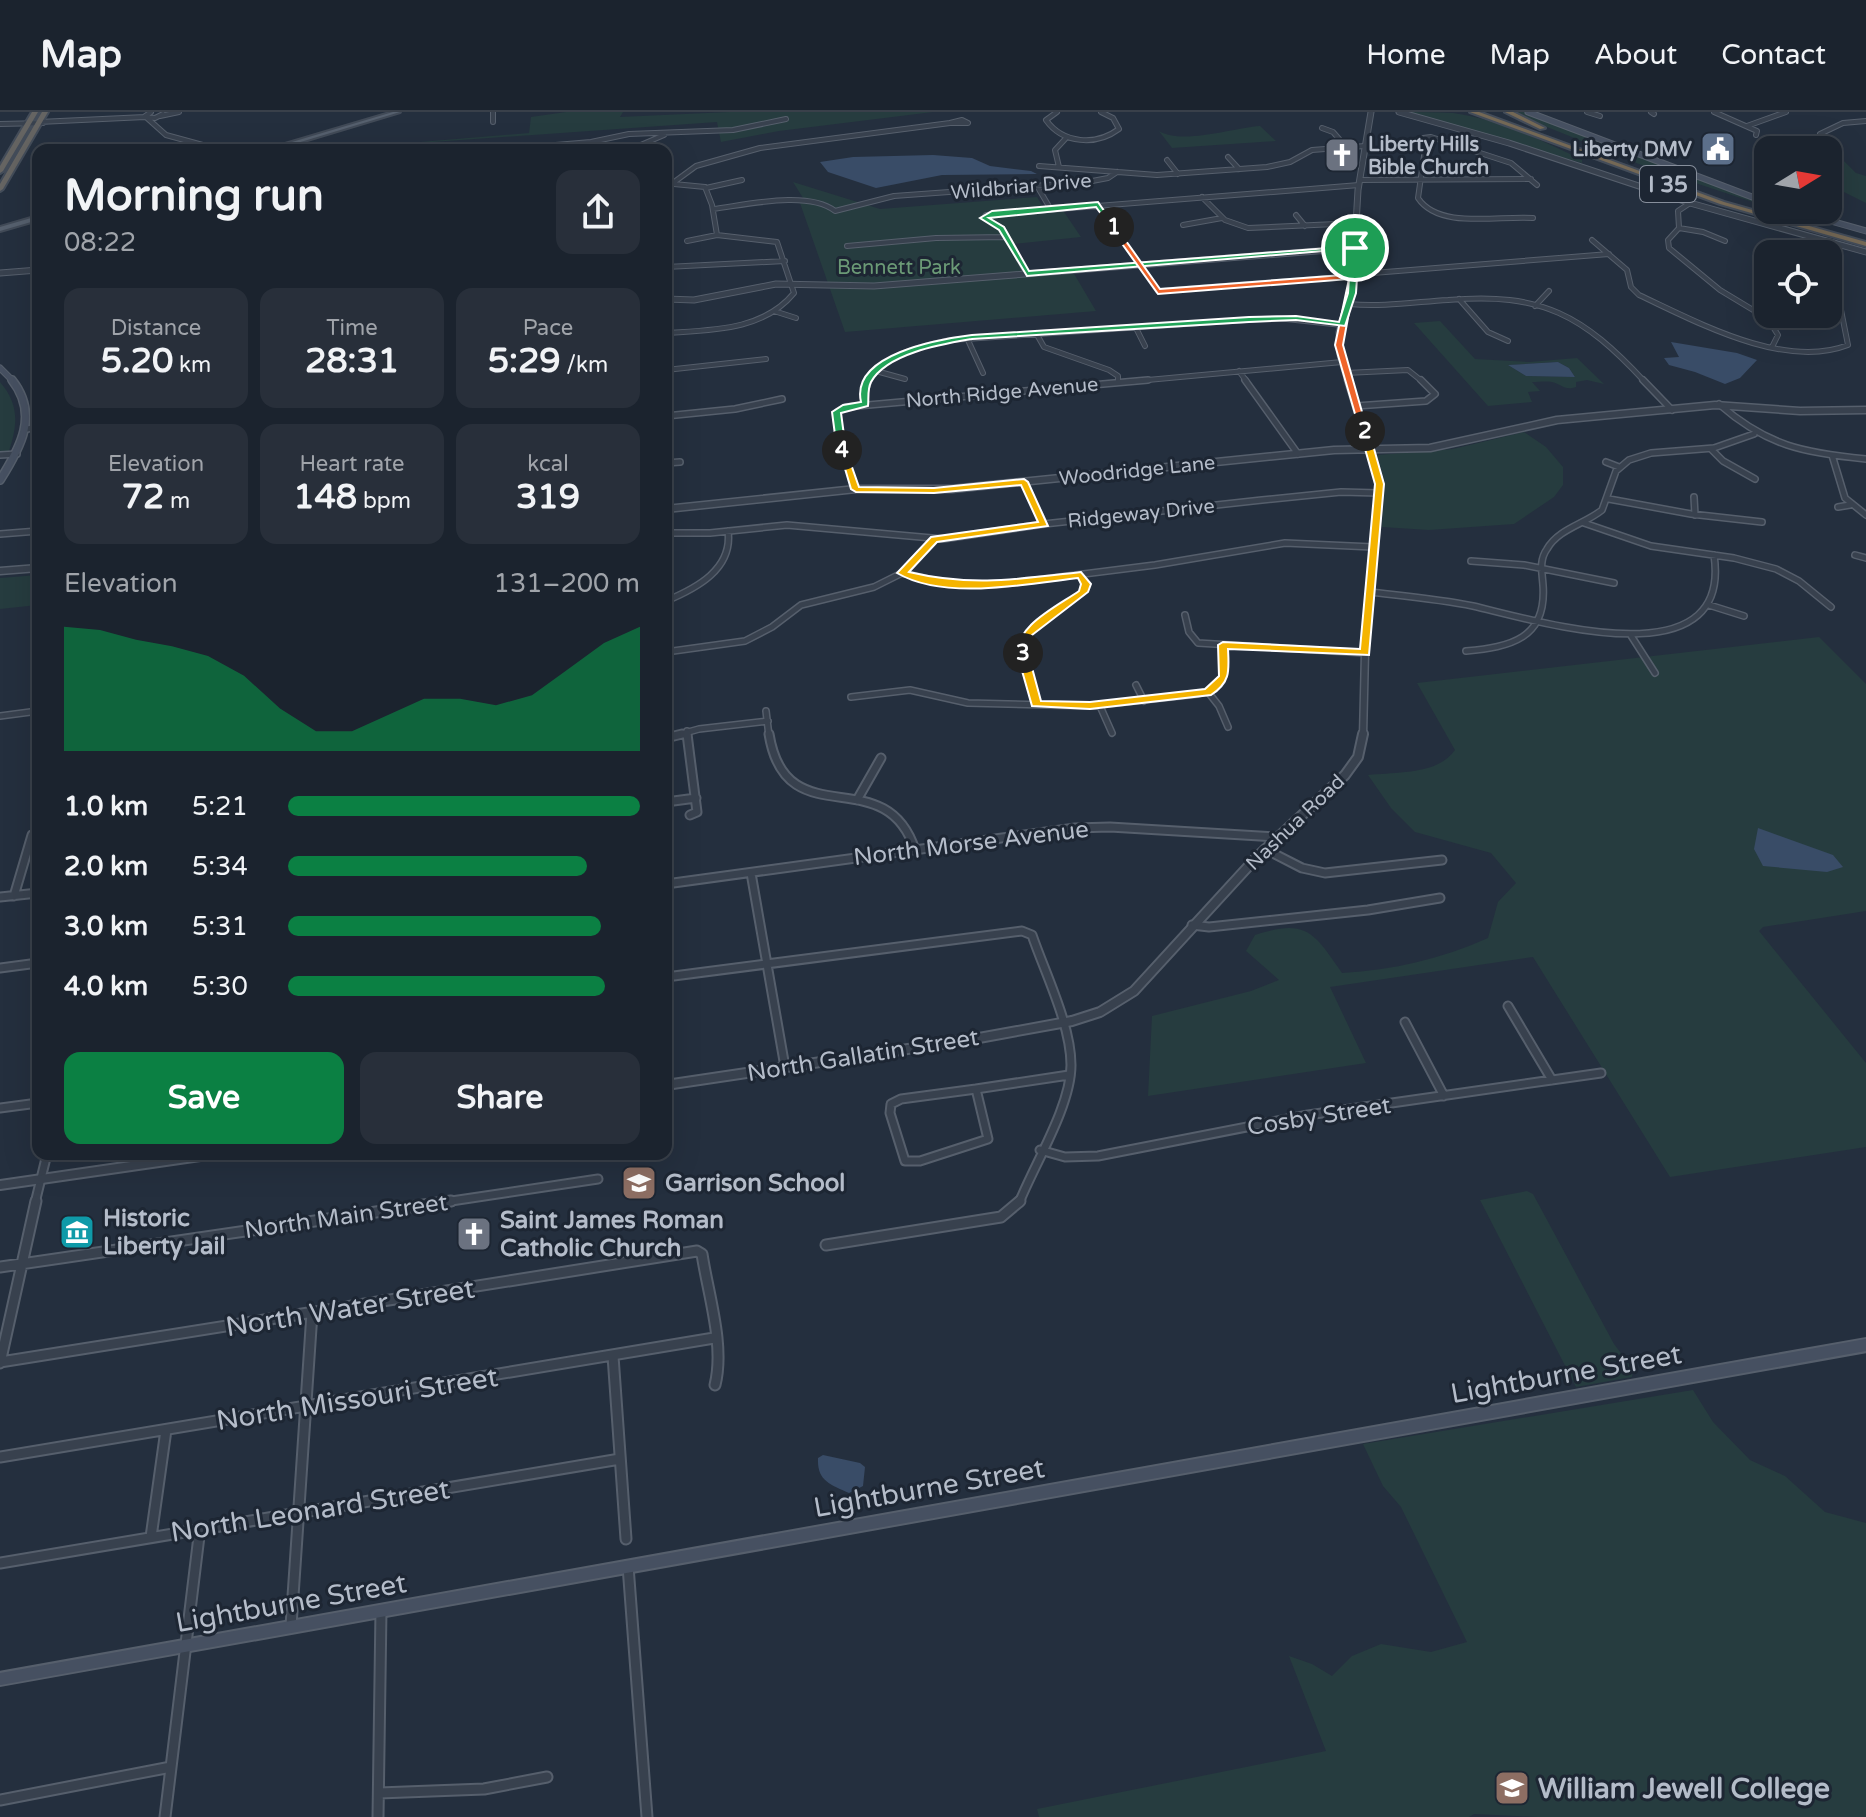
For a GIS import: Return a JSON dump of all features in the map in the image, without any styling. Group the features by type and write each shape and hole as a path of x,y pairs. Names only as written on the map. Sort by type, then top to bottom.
{"highway":[{"path":"0,171 35,112"},
{"path":"0,189 45,112"},
{"name":"I 35","path":"1492,112 1754,205"},
{"path":"1508,112 1542,128"},
{"name":"I 35","path":"1471,113 1722,203 1866,244"},
{"name":"I 35","path":"1826,224 1866,234"}],"main road":[{"path":"288,144 397,112"},
{"path":"1528,112 1754,198"},
{"path":"0,226 32,219"},
{"path":"1835,224 1866,234"},
{"path":"0,368 22,395 27,427 17,454 0,480"},
{"name":"Lightburne Street","path":"0,1679 1866,1345"}],"street":[{"path":"0,124 179,112"},
{"path":"493,112 493,122"},
{"path":"1057,112 1048,117 1047,123 1053,131 1067,137 1088,139 1116,133 1120,127 1101,112"},
{"name":"Nashua Road","path":"1061,1023 1100,1012 1124,999 1143,982 1192,925 1265,849 1345,775 1358,757 1364,732 1365,653 1379,493 1378,471 1339,345 1349,304 1360,183 1371,112"},
{"path":"1399,112 1509,143 1690,203 1823,240"},
{"path":"1587,112 1600,116"},
{"path":"1714,112 1757,131 1756,135"},
{"path":"1772,112 1783,113"},
{"path":"1747,126 1783,113"},
{"path":"147,114 153,125 166,135 199,144"},
{"path":"153,125 160,114"},
{"path":"576,144 629,134 740,129 786,119"},
{"path":"1820,134 1843,123 1866,121"},
{"path":"673,185 696,166 767,146 950,123"},
{"path":"1322,128 1333,132 1347,148"},
{"path":"643,144 668,133"},
{"path":"1059,167 1053,152 1055,146 1067,137"},
{"path":"1533,218 1510,215 1460,218 1426,210 1418,203 1424,138 1511,163 1537,185"},
{"name":"Wildbriar Drive","path":"713,209 815,200 830,204 835,211 894,196 1101,180 1117,172 1152,175 1239,169 1285,163 1308,151 1365,146"},
{"path":"0,155 9,154"},
{"path":"1228,157 1239,169"},
{"path":"721,159 730,163"},
{"path":"1167,160 1178,174"},
{"path":"1039,166 1106,167 1117,172"},
{"path":"1027,274 1002,228 985,216 1360,183 1531,179"},
{"path":"673,185 695,184 706,188 742,180"},
{"path":"1037,186 1050,208"},
{"path":"706,188 717,235"},
{"path":"1202,197 1222,218"},
{"path":"1690,203 1678,211 1679,228 1668,240 1669,248 1720,290 1771,321 1778,335 1772,347"},
{"path":"1098,205 1158,291 1609,254"},
{"path":"1296,215 1305,226"},
{"path":"1183,225 1222,218 1254,228 1358,223"},
{"path":"1679,228 1703,232 1725,241"},
{"path":"672,332 744,325 774,311 792,296 793,283 779,243 774,240 717,235 687,241"},
{"path":"847,246 936,238 1006,237"},
{"path":"1592,240 1627,270 1631,287 1639,295 1709,326 1772,347 1823,353 1848,345 1842,315"},
{"path":"1842,245 1866,252"},
{"path":"672,299 708,299 755,286 793,283 874,286 1355,248"},
{"path":"672,267 785,261"},
{"path":"0,273 32,270"},
{"path":"1535,306 1549,291"},
{"path":"1349,304 1379,306 1492,298 1535,306 1569,317 1585,326 1672,410"},
{"path":"1459,299 1488,332 1508,341"},
{"path":"774,311 796,318"},
{"path":"865,404 863,395 866,382 876,371 927,344 967,338 1285,318 1342,325"},
{"path":"1136,328 1145,346"},
{"path":"1036,333 1044,347 1109,370 1118,376 1118,382"},
{"path":"967,338 983,373"},
{"path":"672,369 766,359"},
{"name":"North Ridge Avenue","path":"856,489 844,456 836,418 837,412 843,408 1342,362"},
{"path":"1346,373 1405,370 1416,374 1435,394 1433,399 1426,401 1356,406"},
{"path":"876,371 905,379"},
{"path":"1239,371 1298,454"},
{"path":"672,415 735,409 782,399"},
{"path":"1719,404 1754,434 1784,447 1866,459"},
{"path":"1370,449 1430,448 1557,420 1719,404 1800,411 1866,410"},
{"path":"27,427 32,427"},
{"path":"1466,651 1498,649 1527,636 1543,603 1543,555 1549,544 1598,513 1609,499 1611,478 1619,467 1631,459 1654,453 1711,449 1754,434"},
{"name":"Woodridge Lane","path":"856,489 934,490 1370,449"},
{"path":"1711,449 1723,461 1755,479"},
{"path":"0,455 17,454"},
{"path":"1832,455 1841,488 1850,505 1866,515"},
{"path":"672,463 680,462"},
{"path":"1606,462 1619,467"},
{"path":"1024,482 1044,524"},
{"path":"672,508 856,489"},
{"name":"Ridgeway Drive","path":"672,533 806,525 934,539 1326,494 1379,493"},
{"path":"1694,497 1695,515"},
{"path":"1609,499 1695,515 1762,522"},
{"path":"1838,507 1850,505"},
{"path":"1584,523 1636,543 1744,560 1784,573 1831,607"},
{"path":"0,534 32,531"},
{"path":"672,598 692,588 725,562 730,550 728,531"},
{"path":"672,651 745,641 772,627 801,605 863,591 902,573 934,539"},
{"path":"902,573 940,582 981,586 1081,575 1285,543 1373,547"},
{"path":"1370,592 1457,603 1587,632 1630,634 1680,624 1709,605 1716,590 1714,555"},
{"path":"1855,555 1866,558"},
{"path":"1471,561 1541,567 1614,583"},
{"path":"0,571 32,568"},
{"path":"1036,704 1023,643 1032,629 1083,592 1086,584 1081,575"},
{"path":"1709,605 1744,616"},
{"path":"1185,615 1189,632 1198,643 1365,653"},
{"path":"1630,634 1655,673"},
{"path":"851,697 910,690 968,703 1100,706 1144,701 1208,692 1219,685 1224,676 1223,645"},
{"path":"1136,685 1144,701"},
{"path":"1208,692 1219,706 1228,727"},
{"path":"873,696 873,708"},
{"path":"1100,706 1112,733"},
{"path":"766,711 776,762 784,777 812,791 885,808 906,824 915,850"},
{"path":"0,716 32,712"},
{"path":"672,736 687,731 768,721"},
{"path":"687,731 697,812 690,815"},
{"path":"857,800 881,758"},
{"path":"672,801 696,798"},
{"name":"North Morse Avenue","path":"672,883 1092,827 1278,837"},
{"path":"14,896 32,843"},
{"path":"1265,849 1302,868 1325,873 1442,860"},
{"path":"751,873 785,1067"},
{"path":"0,897 32,894"},
{"path":"1192,925 1209,927 1368,910 1440,898"},
{"path":"672,976 1028,932 1032,935 1071,1062 1069,1075 1019,1203 1001,1217 826,1245"},
{"path":"0,968 32,964"},
{"path":"1508,1006 1552,1080"},
{"path":"1405,1022 1444,1096"},
{"name":"North Gallatin Street","path":"672,1084 1061,1023"},
{"name":"Cosby Street","path":"1040,1150 1084,1158 1308,1115 1601,1073"},
{"path":"976,1089 988,1139 920,1161 905,1161 890,1113 891,1104 901,1099 1069,1075"},
{"path":"0,1108 32,1104"},
{"path":"0,1362 46,1160"},
{"path":"0,1185 172,1160"},
{"name":"North Main Street","path":"0,1267 598,1179"},
{"name":"North Water Street","path":"0,1362 700,1251 714,1338"},
{"path":"291,1626 312,1313"},
{"path":"714,1338 719,1371 715,1385"},
{"name":"North Missouri Street","path":"0,1457 714,1338"},
{"path":"613,1356 626,1539"},
{"path":"151,1537 166,1430"},
{"name":"North Leonard Street","path":"0,1563 620,1459"},
{"path":"165,1817 200,1528"},
{"path":"628,1566 647,1817"},
{"path":"378,1817 381,1610"},
{"path":"0,1800 171,1767"},
{"path":"379,1793 484,1789 547,1777"}],"green space":[{"path":"566,112 623,112 620,117 729,112 933,112 779,131 721,142 717,122 397,144 529,133 531,117"},
{"path":"1403,112 1453,113 1486,120 1535,138 1582,160 1582,163"},
{"path":"1510,112 1524,112 1754,199 1754,202 1644,166"},
{"path":"1260,126 1276,141 1172,148 1159,131 1169,135 1194,136"},
{"path":"1842,159 1856,173 1866,176 1866,203 1842,191"},
{"name":"Bennett Park","path":"793,182 880,209 1037,197 1045,210 1062,209 1081,237 1013,244 1030,276 1073,272 1096,311 845,332 800,203 803,198"},
{"path":"1440,321 1475,359 1529,362 1577,358 1604,384 1587,380 1576,382 1576,387 1569,388 1552,382 1532,382 1540,391 1528,392 1532,402 1488,406 1414,323","holes":["1558,362 1569,368 1575,377 1526,376 1508,365"]},
{"path":"0,382 14,406 15,423 9,451 0,452"},
{"path":"1524,432 1546,447 1563,467 1563,485 1554,497 1514,524 1429,530 1382,527 1385,482 1377,455 1453,449"},
{"path":"32,575 32,606 0,609 0,578"},
{"path":"1819,637 1866,684 1866,911 1763,927 1759,931 1866,1063 1866,1147 1670,1177 1533,957 1330,987 1366,1063 1148,1096 1152,1016 1251,991 1279,980 1246,951 1255,935 1287,928 1308,933 1324,948 1342,973 1416,962 1488,938 1498,902 1516,883 1491,853 1415,832 1391,808 1368,775 1427,768 1448,758 1455,750 1417,683"},
{"path":"1527,1191 1533,1194 1614,1344 1633,1369 1632,1377 1576,1387 1480,1200"},
{"path":"1693,1390 1713,1422 1750,1460 1785,1476 1825,1512 1866,1523 1866,1817 1538,1817 1474,1814 1469,1817 1039,1817 1037,1809 1326,1751 1289,1656 1312,1664 1332,1676 1352,1656 1381,1644 1431,1652 1467,1642 1401,1507 1383,1486 1363,1444"}],"water":[{"path":"933,155 972,158 990,166 1037,174 942,175 876,188 828,172 820,162 853,157"},
{"path":"1671,342 1737,353 1757,360 1740,378 1725,384 1669,365 1664,358 1679,357"},
{"path":"1558,362 1569,368 1575,377 1526,376 1508,365"},
{"path":"1758,828 1833,855 1843,867 1827,872 1763,866 1754,849"},
{"path":"823,1455 860,1463 865,1467 863,1486 849,1493 826,1481 818,1466 818,1458"}],"place":[{"name":"Liberty DMV","path":"1718,149"},
{"name":"Liberty Hills Bible Church","path":"1342,155"},
{"name":"Garrison School","path":"639,1183"},
{"name":"Historic Liberty Jail","path":"77,1232"},
{"name":"Saint James Roman Catholic Church","path":"474,1234"},
{"name":"William Jewell College","path":"1512,1788"}],"route":[{"path":"1355,248 1140,265 1091,268 1027,274 1002,228 984,218 992,213 1098,205 1133,254 1140,265 1156,290 1158,291 1353,276 1352,293 1350,301 1339,332 1339,345 1380,484 1365,653 1223,645 1224,676 1219,685 1203,694 1100,706 1036,704 1023,643 1032,629 1083,592 1086,584 1081,575 981,586 925,580 902,573 934,539 1044,524 1024,482 934,490 856,489 844,457 836,414 846,407 865,404 863,395 866,382 876,371 910,350 972,337 1277,318 1307,319 1342,325 1352,293 1355,248"}]}
